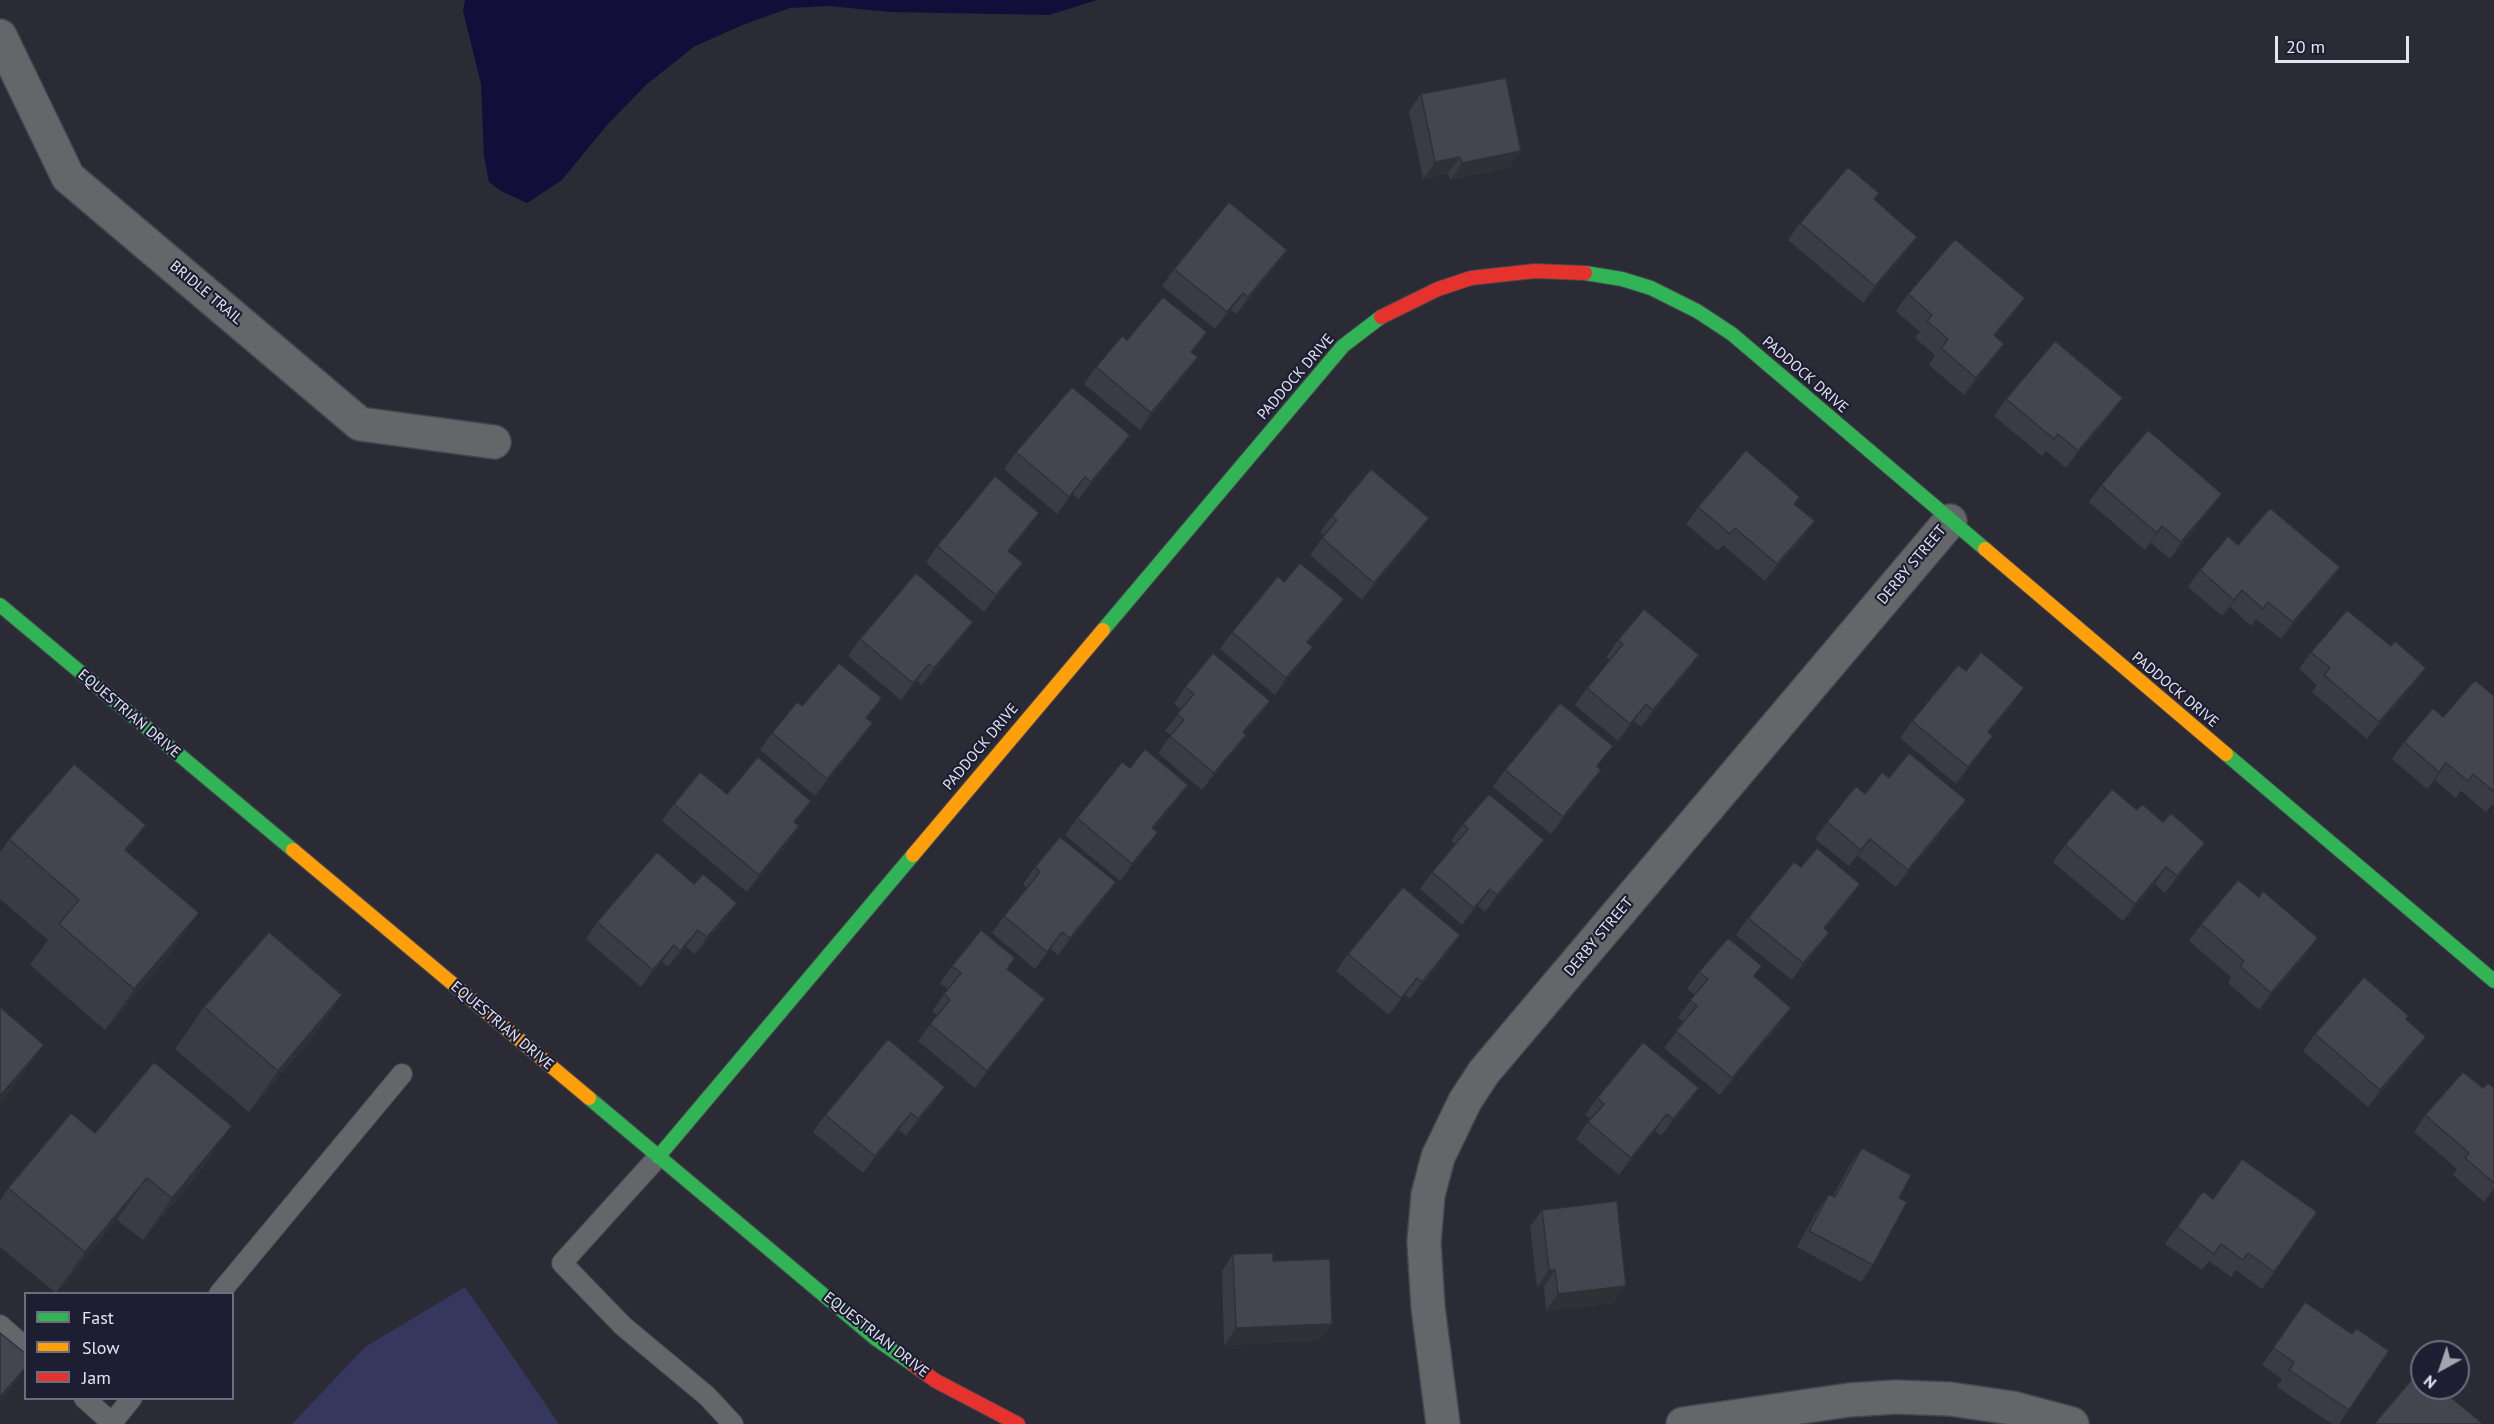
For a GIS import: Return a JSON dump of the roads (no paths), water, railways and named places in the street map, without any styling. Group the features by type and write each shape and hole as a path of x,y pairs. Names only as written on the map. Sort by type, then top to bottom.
{"street":[{"name":"BRIDLE TRAIL","path":"0,36 68,177 360,424 494,442"},
{"name":"PADDOCK DRIVE","path":"658,1156 1343,346 1366,327 1400,306 1471,278 1536,271 1579,272 1622,279 1651,288 1697,311 1732,334 2494,981"},
{"name":"DERBY STREET","path":"1443,1424 1428,1307 1424,1242 1428,1195 1438,1157 1465,1101 1484,1072 1950,521"},
{"name":"EQUESTRIAN DRIVE","path":"0,605 876,1339 936,1381 1018,1424"},
{"path":"1692,1423 1849,1400 1896,1397 1950,1399 2012,1408 2072,1424"}],"lane":[{"path":"220,1292 402,1074"},
{"path":"658,1156 562,1263 623,1326 707,1396 733,1424"},
{"path":"0,1325 24,1346"},
{"path":"86,1400 111,1423 130,1400"}]}
